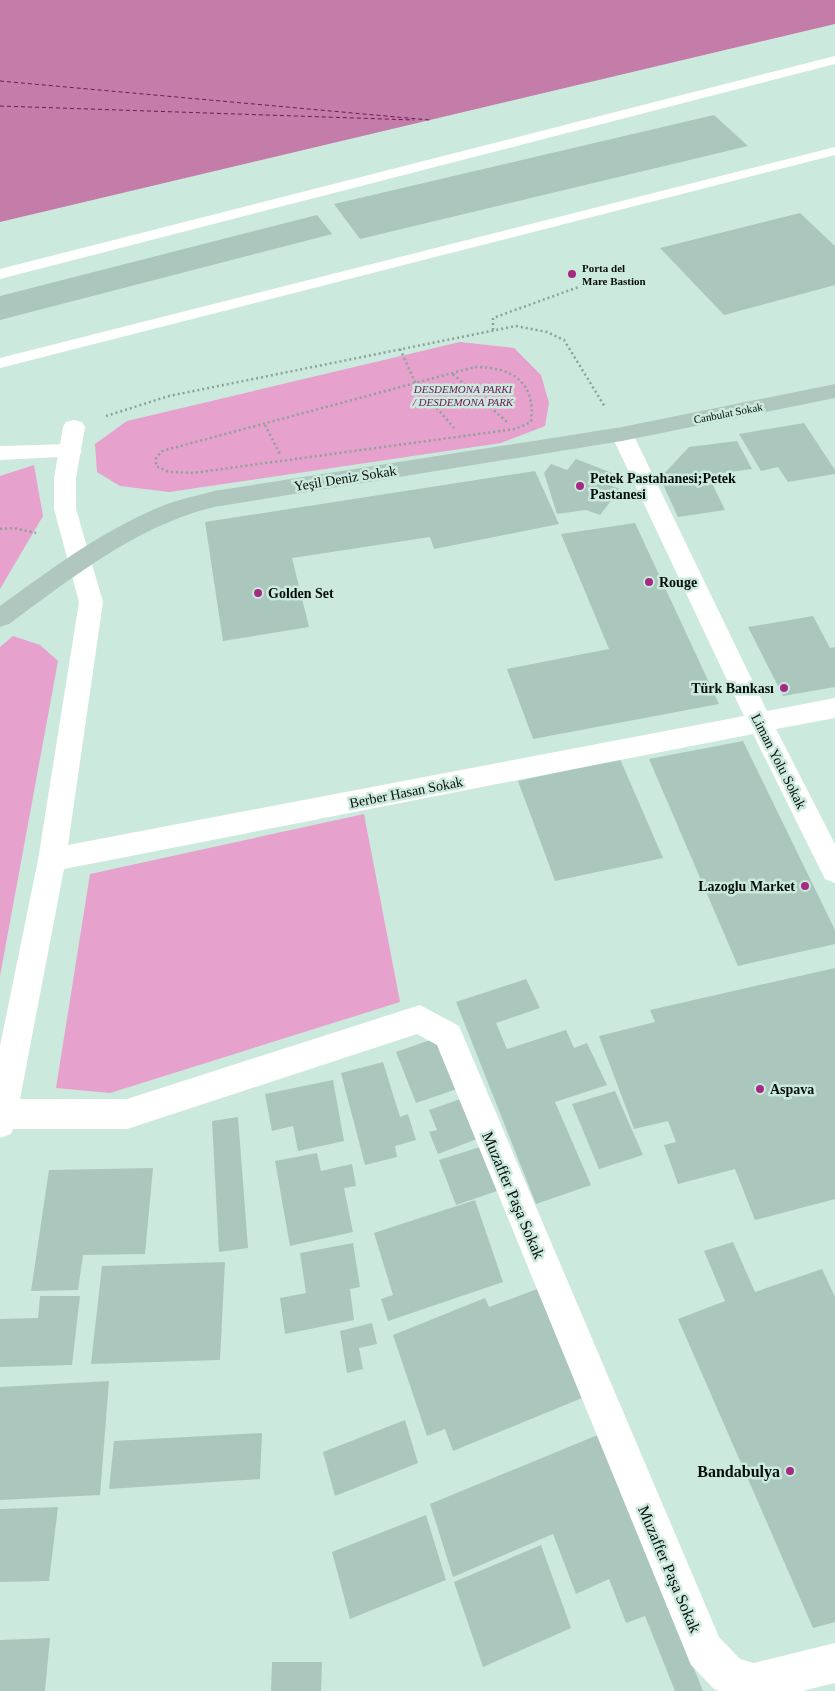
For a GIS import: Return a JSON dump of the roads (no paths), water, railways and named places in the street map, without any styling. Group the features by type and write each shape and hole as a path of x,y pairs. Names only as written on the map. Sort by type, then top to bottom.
{"main road":[{"name":"Canbulat Sokak","path":"622,434 835,391"},
{"name":"Yeşil Deniz Sokak","path":"0,618 81,560 167,512 214,499 622,434"}],"street":[{"path":"1,1117 52,860 91,602 81,560 65,509 64,478 71,451 74,427"},
{"name":"Liman Yolu Sokak","path":"622,434 759,721 835,871"},
{"path":"0,453 71,451"},
{"name":"Berber Hasan Sokak","path":"52,860 385,797 759,721 835,708"},
{"name":"Muzaffer Paşa Sokak","path":"1,1117 127,1114 420,1019 448,1036 705,1651 728,1675 754,1683 835,1663"}],"lane":[{"path":"0,274 835,60"},
{"path":"0,363 835,151"}],"place":[{"name":"Porta del Mare Bastion","path":"572,274"},
{"name":"Petek Pastahanesi;Petek Pastanesi","path":"580,486"},
{"name":"Rouge","path":"649,582"},
{"name":"Golden Set","path":"258,593"},
{"name":"Türk Bankası","path":"784,688"},
{"name":"Lazoglu Market","path":"805,886"},
{"name":"Aspava","path":"760,1089"},
{"name":"Bandabulya","path":"790,1471"}],"park label":[{"name":"DESDEMONA PARKI / DESDEMONA PARK","path":"463,395"}]}
